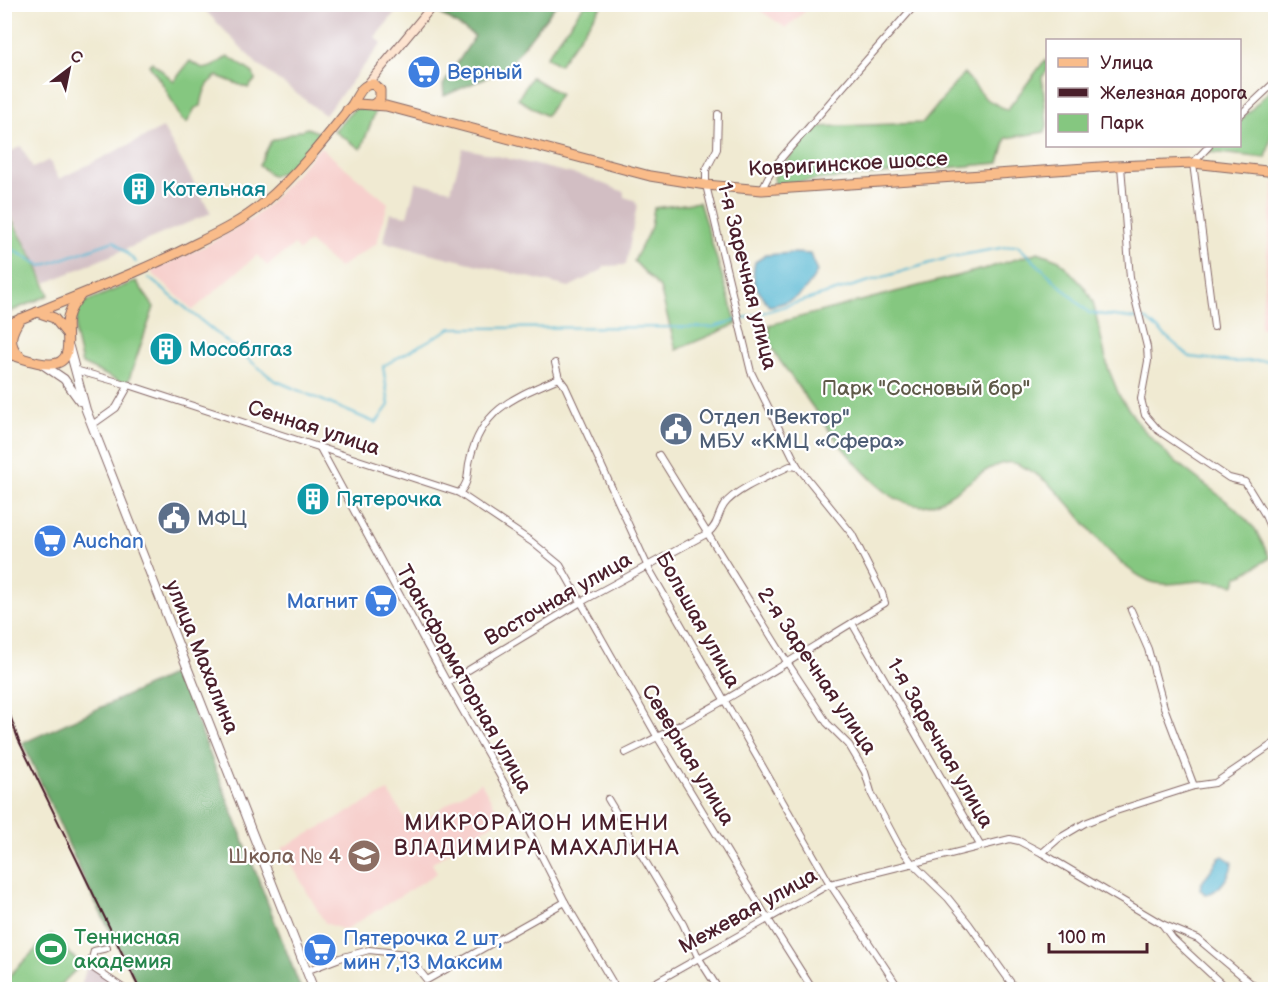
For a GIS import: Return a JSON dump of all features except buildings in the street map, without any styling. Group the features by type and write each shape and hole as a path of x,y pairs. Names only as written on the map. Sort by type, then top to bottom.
{"main road":[{"path":"4,326 171,257 248,215 290,179 347,110 362,88 385,65 434,4"},
{"path":"347,110 358,104 378,101 380,80 385,65"},
{"path":"367,84 373,84 380,93"},
{"path":"360,93 361,99 369,104"},
{"name":"Ковригинское шоссе","path":"380,93 383,101 396,109"},
{"name":"Ковригинское шоссе","path":"369,104 396,109 650,176 706,185 762,190 1193,163 1274,171"},
{"path":"67,334 68,316 82,294"},
{"path":"37,312 54,318 67,334"},
{"path":"20,319 11,338 14,350 20,356"},
{"name":"улица Махалина","path":"67,334 69,347"},
{"path":"4,353 52,364 58,363 65,357 69,347"}],"street":[{"path":"762,190 766,180 785,155 916,4"},
{"path":"1241,113 1275,81"},
{"name":"1-я Заречная улица","path":"718,114 717,149 706,170 706,185 751,372 798,467 852,534 885,603 852,623 980,845 1010,839 1019,841 1162,924"},
{"path":"1208,147 1193,163 1214,327"},
{"path":"1274,171 1275,159"},
{"path":"1121,166 1130,278 1147,347 1148,361 1141,399 1145,415 1159,431 1229,478 1245,482 1264,513 1275,541"},
{"name":"улица Махалина","path":"69,347 86,410 314,990"},
{"path":"40,363 64,379 86,410"},
{"name":"Большая улица","path":"555,363 559,378 565,386 648,567 830,884 900,990"},
{"name":"Сенная улица","path":"75,370 129,385 459,493 531,542"},
{"path":"459,493 467,485 470,460 478,433 488,419 499,408 559,378"},
{"path":"92,425 116,408 129,385"},
{"name":"Трансформаторная улица","path":"319,446 447,683 508,790 565,902 617,990"},
{"name":"2-я Заречная улица","path":"659,455 787,662 827,723 849,745 865,772 872,795 898,843 912,863 948,898 969,924 1014,987"},
{"name":"Восточная улица","path":"447,683 581,602 708,533 716,526 725,503 740,492 790,466 798,467"},
{"name":"Северная улица","path":"531,542 560,565 658,738 813,990"},
{"path":"1131,609 1149,649 1164,707 1194,786"},
{"path":"626,753 658,738 725,700 852,623"},
{"path":"1042,853 1058,839 1116,811 1194,786 1215,783 1275,742"},
{"path":"608,799 683,924 698,957 718,990"},
{"name":"Межевая улица","path":"643,989 830,884 980,845"},
{"path":"306,971 340,957 369,950 406,954 428,980 565,902"},
{"path":"1162,924 1173,939 1228,990"},
{"path":"1162,924 1198,939 1259,990"},
{"path":"106,948 94,951 90,966 126,990"}],"shaded area":[{"path":"200,5 402,5 375,37 382,43 325,115 257,64"},
{"path":"752,5 812,5 786,28"},
{"name":"Котельная","path":"163,128 211,213 46,283 5,202 5,155 21,146 33,168 49,160 59,179"},
{"path":"320,147 388,203 377,243 339,268 309,242 299,251 294,245 267,266 257,255 193,310 150,271 205,246 253,218 271,202"},
{"path":"463,148 586,177 624,192 624,197 634,200 637,205 626,265 604,266 602,270 569,287 383,242 391,213 407,216 416,182 451,190"},
{"path":"1274,183 1276,183 1275,329 1260,328"},
{"name":"Школа № 4","path":"481,782 501,818 432,863 437,873 345,930 325,923 282,848 388,791 411,828"},
{"path":"88,962 132,987 134,989 80,990"}],"green space":[{"path":"441,5 556,5 506,69 444,96 443,85 475,36 436,11"},
{"path":"584,5 602,5 559,65 546,57"},
{"path":"228,56 253,73 255,80 248,88 217,76 208,85 201,106 195,108 187,123 181,119 164,86 149,65 152,62 174,81 190,61 204,69 214,66"},
{"path":"1045,60 1046,72 1042,77 1046,115 1045,132 1006,138 999,163 775,184 774,177 814,127 923,123 964,73 986,99 1007,110"},
{"path":"531,77 560,94 546,116 518,99"},
{"path":"1275,85 1275,122 1266,158 1208,152 1213,147 1241,147 1241,120"},
{"path":"355,108 376,110 361,149 334,131"},
{"path":"307,128 321,133 292,169 272,176 259,165 271,141"},
{"path":"699,202 737,324 676,350 660,288 634,261 651,227 654,208"},
{"path":"4,206 36,263 49,295 5,314"},
{"name":"Парк \"Сосновый бор\"","path":"1038,252 1059,260 1085,288 1093,302 1108,368 1120,397 1141,427 1171,458 1234,507 1255,529 1270,558 1237,576 1235,585 1208,581 1167,584 1149,581 1130,570 1113,555 1054,488 1017,464 1006,463 993,467 933,504 921,506 896,499 871,479 842,447 780,361 770,343 769,325 991,267"},
{"path":"136,281 154,307 127,385 82,364 75,334 78,305"},
{"path":"178,672 301,989 140,989 88,888 23,743"},
{"name":"Теннисная академия","path":"51,934 81,965 56,989 5,989 5,980"}],"water":[{"path":"810,254 817,272 798,296 792,300 769,306 754,280 755,262 766,255"},
{"path":"1223,856 1232,862 1230,872 1215,891 1205,894 1200,889 1201,884 1219,858"}],"waterway":[{"path":"4,245 42,266 114,241 136,262"},
{"path":"149,278 274,380 376,423 389,405 383,366 451,328 714,327 951,257 1017,245 1089,313 1147,320 1190,357 1234,362 1276,360"}],"railway":[{"path":"4,697 18,739 140,990"}],"place":[{"name":"Верный","path":"424,72"},
{"name":"Котельная","path":"139,189"},
{"name":"Мособлгаз","path":"166,349"},
{"name":"Отдел \"Вектор\" МБУ «КМЦ «Сфера»","path":"676,429"},
{"name":"Пятерочка","path":"313,499"},
{"name":"МФЦ","path":"174,518"},
{"name":"Auchan","path":"50,541"},
{"name":"Магнит","path":"381,601"},
{"name":"Школа № 4","path":"364,856"},
{"name":"Теннисная академия","path":"51,949"},
{"name":"Пятерочка 2 шт, мин 7,13 Максим","path":"320,950"}],"district":[{"name":"МИКРОРАЙОН ИМЕНИ ВЛАДИМИРА МАХАЛИНА","path":"537,836"}]}
